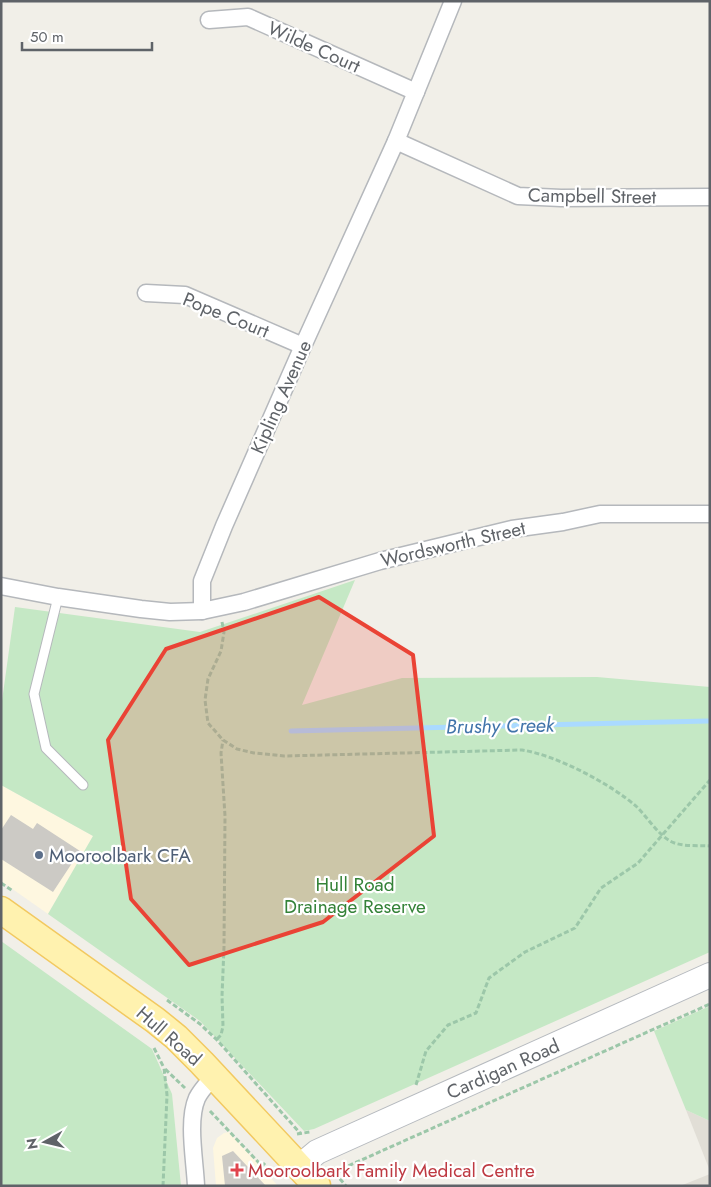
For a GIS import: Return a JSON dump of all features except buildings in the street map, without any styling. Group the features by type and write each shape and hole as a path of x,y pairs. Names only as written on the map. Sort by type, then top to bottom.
{"main road":[{"name":"Hull Road","path":"1,910 155,1020 181,1042 214,1076 321,1174"}],"street":[{"name":"Kipling Avenue","path":"202,611 202,581 224,526 396,141 453,1"},
{"name":"Wilde Court","path":"208,20 248,17 416,92"},
{"name":"Campbell Street","path":"396,141 518,196 561,198 710,197"},
{"name":"Pope Court","path":"146,293 185,295 303,346"},
{"name":"Wordsworth Street","path":"202,611 244,602 380,561 512,529 600,514 710,514"},
{"path":"1,586 58,597 170,612 202,611"},
{"name":"Cardigan Road","path":"321,1174 317,1152 328,1146 710,975"},
{"path":"196,1186 193,1138 194,1113 197,1098 214,1076"}],"lane":[{"path":"58,597 34,694 46,748 83,785"}],"path":[{"path":"219,607 224,632 221,651 208,679 205,700 208,723 223,740 237,748 254,753 284,756 522,750 534,752 545,755 607,786 638,808 662,834 674,843 710,846"},
{"path":"217,1040 221,1035 223,1026 224,816 221,753 223,740"},
{"path":"417,1085 426,1051 448,1025 476,1014 489,978 525,952 575,928 600,888 638,863 710,780"},
{"path":"321,1174 348,1166 710,1004"},
{"path":"163,1186 167,1095 164,1068 174,1078"},
{"path":"225,1125 262,1166 267,1161"},
{"path":"321,1174 346,1186"}],"highlighted area":[{"path":"319,597 413,655 434,836 323,922 189,965 131,899 108,740 166,649"}],"shaded area":[{"path":"1,785 93,836 48,914 1,881"},
{"path":"686,1110 710,1121 710,1171"},
{"path":"229,1132 278,1186 216,1186 213,1148 217,1138"},
{"path":"710,1174 710,1186 680,1186"}],"green space":[{"name":"Hull Road Drainage Reserve","path":"355,580 302,705 402,678 597,677 710,687 710,952 314,1129 304,1131 200,1021 48,914 93,836 1,785 1,708 15,607 200,632"},
{"path":"1,941 152,1049 172,1094 181,1186 1,1186"},
{"path":"710,1006 710,1121 686,1110 654,1031"}],"waterway":[{"name":"Brushy Creek","path":"291,731 708,721"}],"place":[{"name":"Mooroolbark CFA","path":"39,855"},
{"name":"Mooroolbark Family Medical Centre","path":"237,1170"}]}
